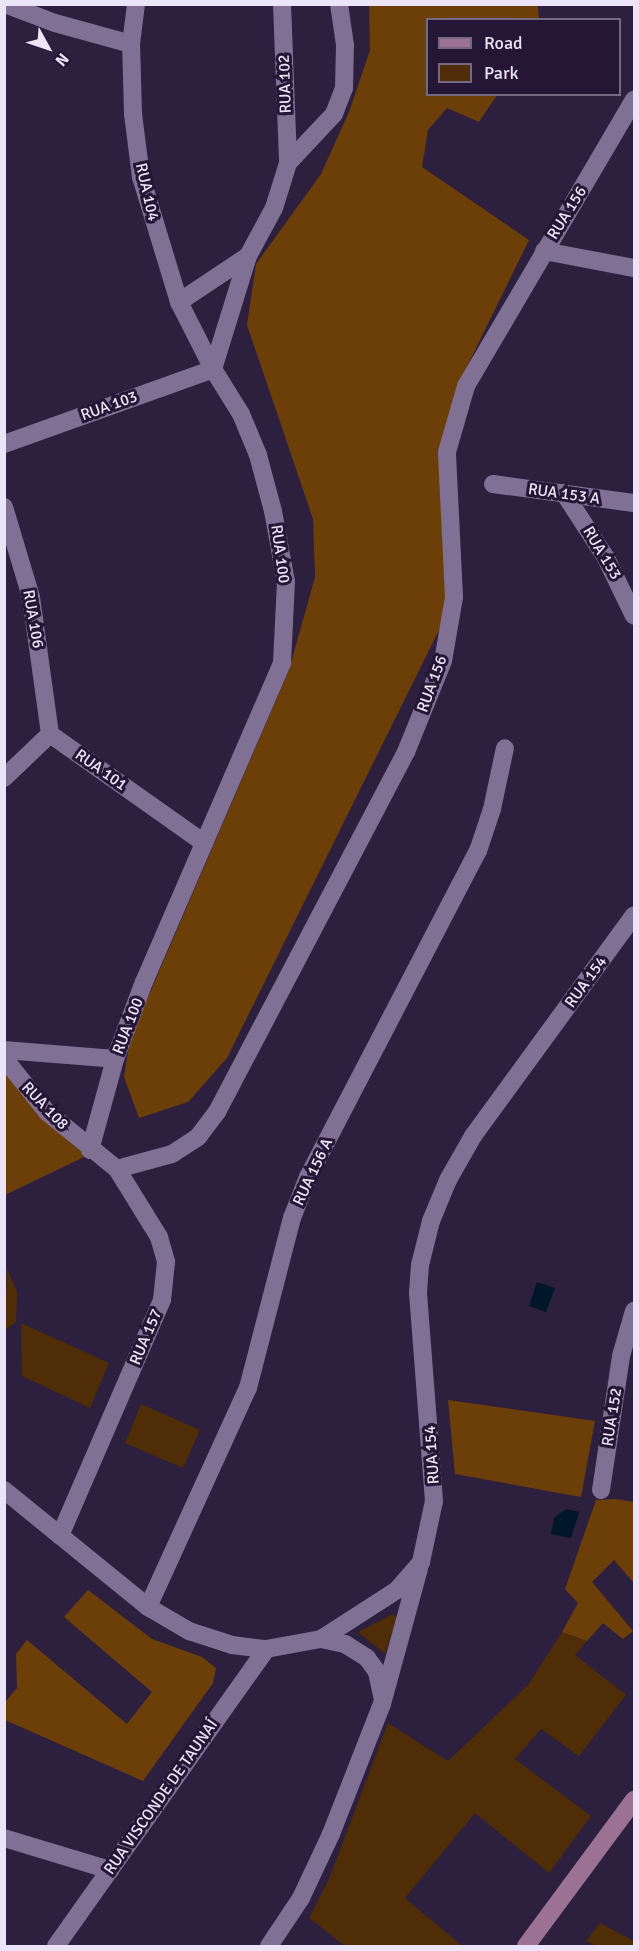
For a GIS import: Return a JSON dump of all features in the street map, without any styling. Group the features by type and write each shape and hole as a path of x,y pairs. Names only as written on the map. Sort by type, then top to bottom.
{"main road":[{"path":"526,1947 634,1800"}],"street":[{"path":"5,4 55,23 131,44"},
{"name":"RUA 104","path":"136,4 131,44 133,114 141,177 179,302 213,369"},
{"name":"RUA 102","path":"282,4 288,163"},
{"path":"213,369 248,256 274,208 288,163 334,114 344,88 345,45 339,4"},
{"name":"RUA 156","path":"117,1169 172,1154 198,1137 218,1112 406,752 443,662 454,597 447,452 466,386 634,100"},
{"path":"544,251 634,268"},
{"path":"179,302 248,256"},
{"name":"RUA 103","path":"4,444 213,369"},
{"name":"RUA 100","path":"90,1150 115,1059 204,843 282,663 285,582 273,511 258,455 241,414 213,369"},
{"name":"RUA 153 A","path":"493,484 634,503"},
{"name":"RUA 153","path":"564,493 611,566 634,616"},
{"name":"RUA 106","path":"4,507 31,597 50,734"},
{"path":"4,778 50,734"},
{"name":"RUA 101","path":"50,734 204,843"},
{"name":"RUA 156 A","path":"148,1607 248,1388 289,1228 308,1178 478,851 492,809 505,748"},
{"name":"RUA 154","path":"269,1947 321,1858 382,1704 421,1562 435,1493 418,1293 420,1265 431,1221 448,1180 473,1136 634,915"},
{"path":"4,1050 115,1059"},
{"name":"RUA 108","path":"4,1058 47,1112 90,1150"},
{"name":"RUA 157","path":"60,1536 162,1300 166,1262 159,1237 117,1169 90,1150"},
{"name":"RUA 152","path":"601,1490 621,1356 634,1311"},
{"path":"4,1490 148,1607 209,1639 266,1648 321,1640 345,1644 367,1658 379,1679 382,1704"},
{"path":"321,1640 387,1598 421,1562"},
{"name":"RUA VISCONDE DE TAUNAÍ","path":"56,1947 266,1648"},
{"path":"4,1838 110,1870"}],"green space":[{"path":"7,1268 17,1292 16,1322 5,1330"},
{"path":"21,1323 109,1363 90,1408 22,1376"},
{"path":"141,1404 200,1430 183,1468 125,1443"},
{"path":"393,1614 397,1617 385,1654 358,1632"},
{"path":"562,1632 587,1641 575,1655 626,1695 579,1756 541,1729 515,1759 591,1816 549,1873 475,1813 405,1898 462,1946 345,1946 309,1918 329,1879 388,1723 448,1761 528,1685"},
{"path":"600,1923 634,1941 634,1946 596,1946 586,1941"}],"shaded area":[{"path":"369,5 538,5 539,18 426,18 426,96 496,96 479,122 447,108 428,130 422,167 529,240 456,389 448,612 227,1058 188,1102 139,1118 124,1077 130,1039 289,670 315,577 313,519 247,325 256,264 321,174 349,112 370,50"},
{"path":"4,1071 42,1118 86,1156 5,1195"},
{"path":"448,1400 595,1421 581,1497 455,1474"},
{"path":"615,1499 634,1502 634,1583 614,1560 592,1582 633,1631 623,1639 603,1623 587,1641 562,1632 578,1603 565,1589 596,1500"},
{"path":"88,1590 152,1639 202,1657 216,1668 213,1683 143,1781 5,1720 5,1702 17,1688 16,1654 27,1640 127,1724 152,1692 64,1617"}],"water":[{"path":"537,1282 555,1288 546,1312 529,1306"},
{"path":"566,1509 579,1512 571,1538 551,1534 554,1518"}]}
